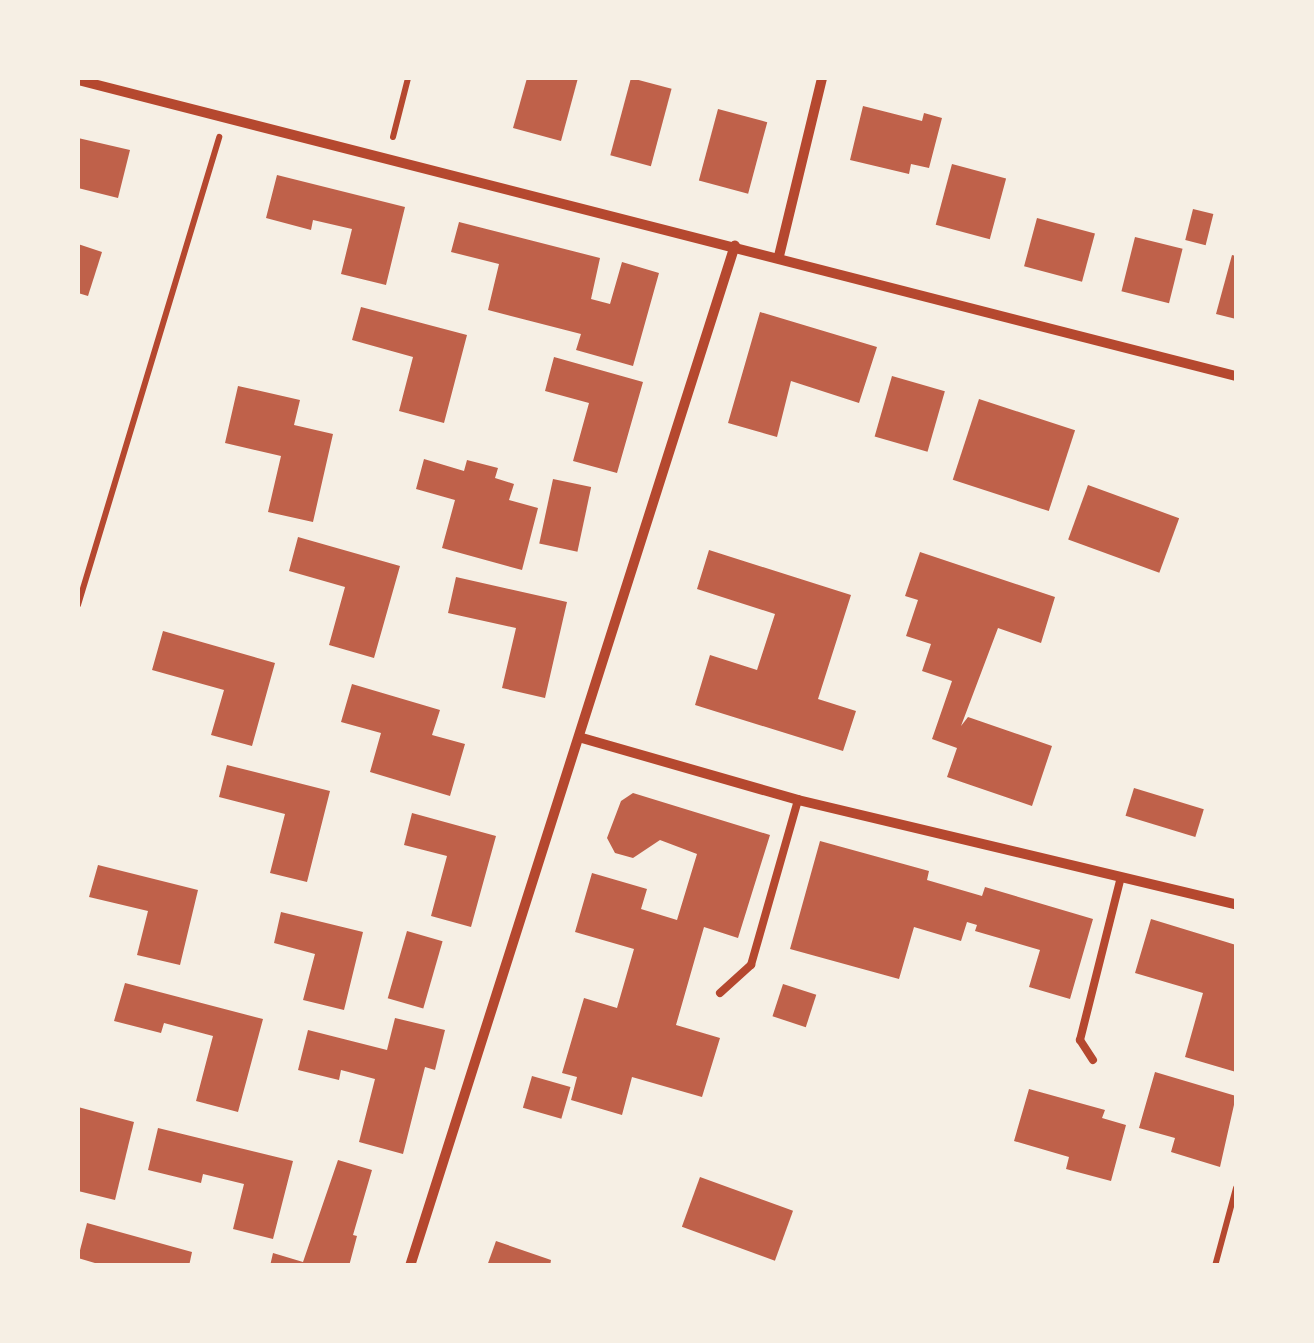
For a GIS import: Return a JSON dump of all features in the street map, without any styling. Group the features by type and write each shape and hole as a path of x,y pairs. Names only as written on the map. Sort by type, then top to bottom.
{"street":[{"path":"779,256 822,78"},
{"path":"78,80 779,256 1236,376"},
{"path":"410,1266 582,738 735,246"},
{"path":"582,738 798,800 1236,904"}],"lane":[{"path":"720,993 751,966 798,800"},
{"path":"1093,1060 1080,1040 1121,878"}],"path":[{"path":"388,158 408,78"},
{"path":"78,605 214,151"},
{"path":"1215,1266 1236,1188"}],"building":[{"path":"527,78 578,78 561,141 513,128"},
{"path":"631,78 672,89 651,166 610,155"},
{"path":"863,106 922,121 924,113 942,118 929,168 911,164 909,174 850,160"},
{"path":"718,109 767,122 748,194 699,180"},
{"path":"78,138 130,150 118,198 78,188"},
{"path":"952,164 1006,178 990,239 936,225"},
{"path":"277,175 405,207 386,285 341,274 352,229 313,220 311,230 266,218"},
{"path":"1193,209 1213,214 1206,245 1185,240"},
{"path":"1037,218 1095,234 1082,282 1024,266"},
{"path":"459,222 600,258 591,299 610,304 622,262 659,273 633,366 576,350 581,334 488,310 499,264 451,252"},
{"path":"1135,237 1183,249 1169,303 1121,291"},
{"path":"78,244 102,252 88,296 78,293"},
{"path":"1232,255 1236,256 1236,319 1216,314"},
{"path":"361,307 467,335 444,423 399,411 413,357 352,340"},
{"path":"760,312 877,347 859,403 791,381 777,437 728,423"},
{"path":"554,357 643,382 617,473 573,461 589,403 545,391"},
{"path":"892,376 945,391 928,452 875,437"},
{"path":"238,386 300,400 294,425 333,434 313,522 268,512 281,456 225,443"},
{"path":"979,399 1075,430 1049,511 953,480"},
{"path":"424,459 464,471 467,460 498,468 495,478 514,484 509,500 538,508 522,570 442,548 455,500 416,489"},
{"path":"553,479 591,487 577,552 539,544"},
{"path":"1088,485 1179,518 1159,573 1068,540"},
{"path":"298,537 400,566 374,658 329,645 345,587 289,571"},
{"path":"709,550 851,595 818,699 856,711 843,751 695,705 710,655 757,670 775,614 697,589"},
{"path":"920,552 1055,597 1041,643 998,628 961,726 968,717 1052,746 1032,806 947,777 957,748 932,739 952,681 922,671 931,644 906,636 918,600 905,596"},
{"path":"456,577 567,602 545,698 502,688 516,628 448,613"},
{"path":"163,631 275,663 252,746 211,735 224,690 152,670"},
{"path":"352,684 440,710 432,735 465,744 450,796 370,772 381,733 341,722"},
{"path":"227,765 330,791 307,882 270,873 285,814 219,797"},
{"path":"1134,788 1204,809 1195,837 1126,816"},
{"path":"633,793 770,835 738,938 704,927 676,1025 720,1038 702,1097 632,1077 622,1115 571,1100 577,1077 562,1073 584,998 617,1008 634,949 575,932 592,873 647,889 641,909 677,920 697,854 660,840 633,858 615,853 607,838 621,801"},
{"path":"412,813 496,836 471,927 431,916 447,856 404,845"},
{"path":"820,841 929,871 927,880 982,896 985,887 1093,919 1070,999 1029,987 1040,950 975,931 977,925 967,922 961,941 914,927 899,979 790,949"},
{"path":"98,865 198,890 180,965 137,955 148,911 89,897"},
{"path":"281,912 363,932 344,1010 303,1000 315,954 274,943"},
{"path":"1151,919 1236,945 1236,1072 1185,1057 1203,993 1135,973"},
{"path":"407,931 443,941 423,1008 388,998"},
{"path":"125,983 263,1019 238,1112 196,1101 213,1036 164,1023 161,1033 114,1021"},
{"path":"783,984 816,995 806,1027 772,1016"},
{"path":"395,1018 445,1030 435,1070 425,1067 403,1154 359,1142 375,1079 341,1070 339,1080 298,1070 308,1030 387,1050"},
{"path":"1155,1072 1236,1096 1220,1167 1171,1152 1175,1138 1139,1128"},
{"path":"532,1076 570,1087 561,1119 523,1108"},
{"path":"1029,1089 1105,1110 1102,1118 1126,1125 1111,1181 1066,1169 1069,1157 1014,1141"},
{"path":"78,1107 134,1122 115,1200 78,1191"},
{"path":"158,1128 293,1161 273,1239 233,1229 244,1184 203,1174 201,1183 148,1170"},
{"path":"338,1160 372,1170 353,1235 357,1236 349,1266 270,1266 273,1253 303,1262"},
{"path":"700,1177 793,1211 775,1261 682,1227"},
{"path":"87,1223 192,1252 189,1266 105,1266 78,1258"},
{"path":"496,1241 551,1260 550,1266 487,1266"}]}
